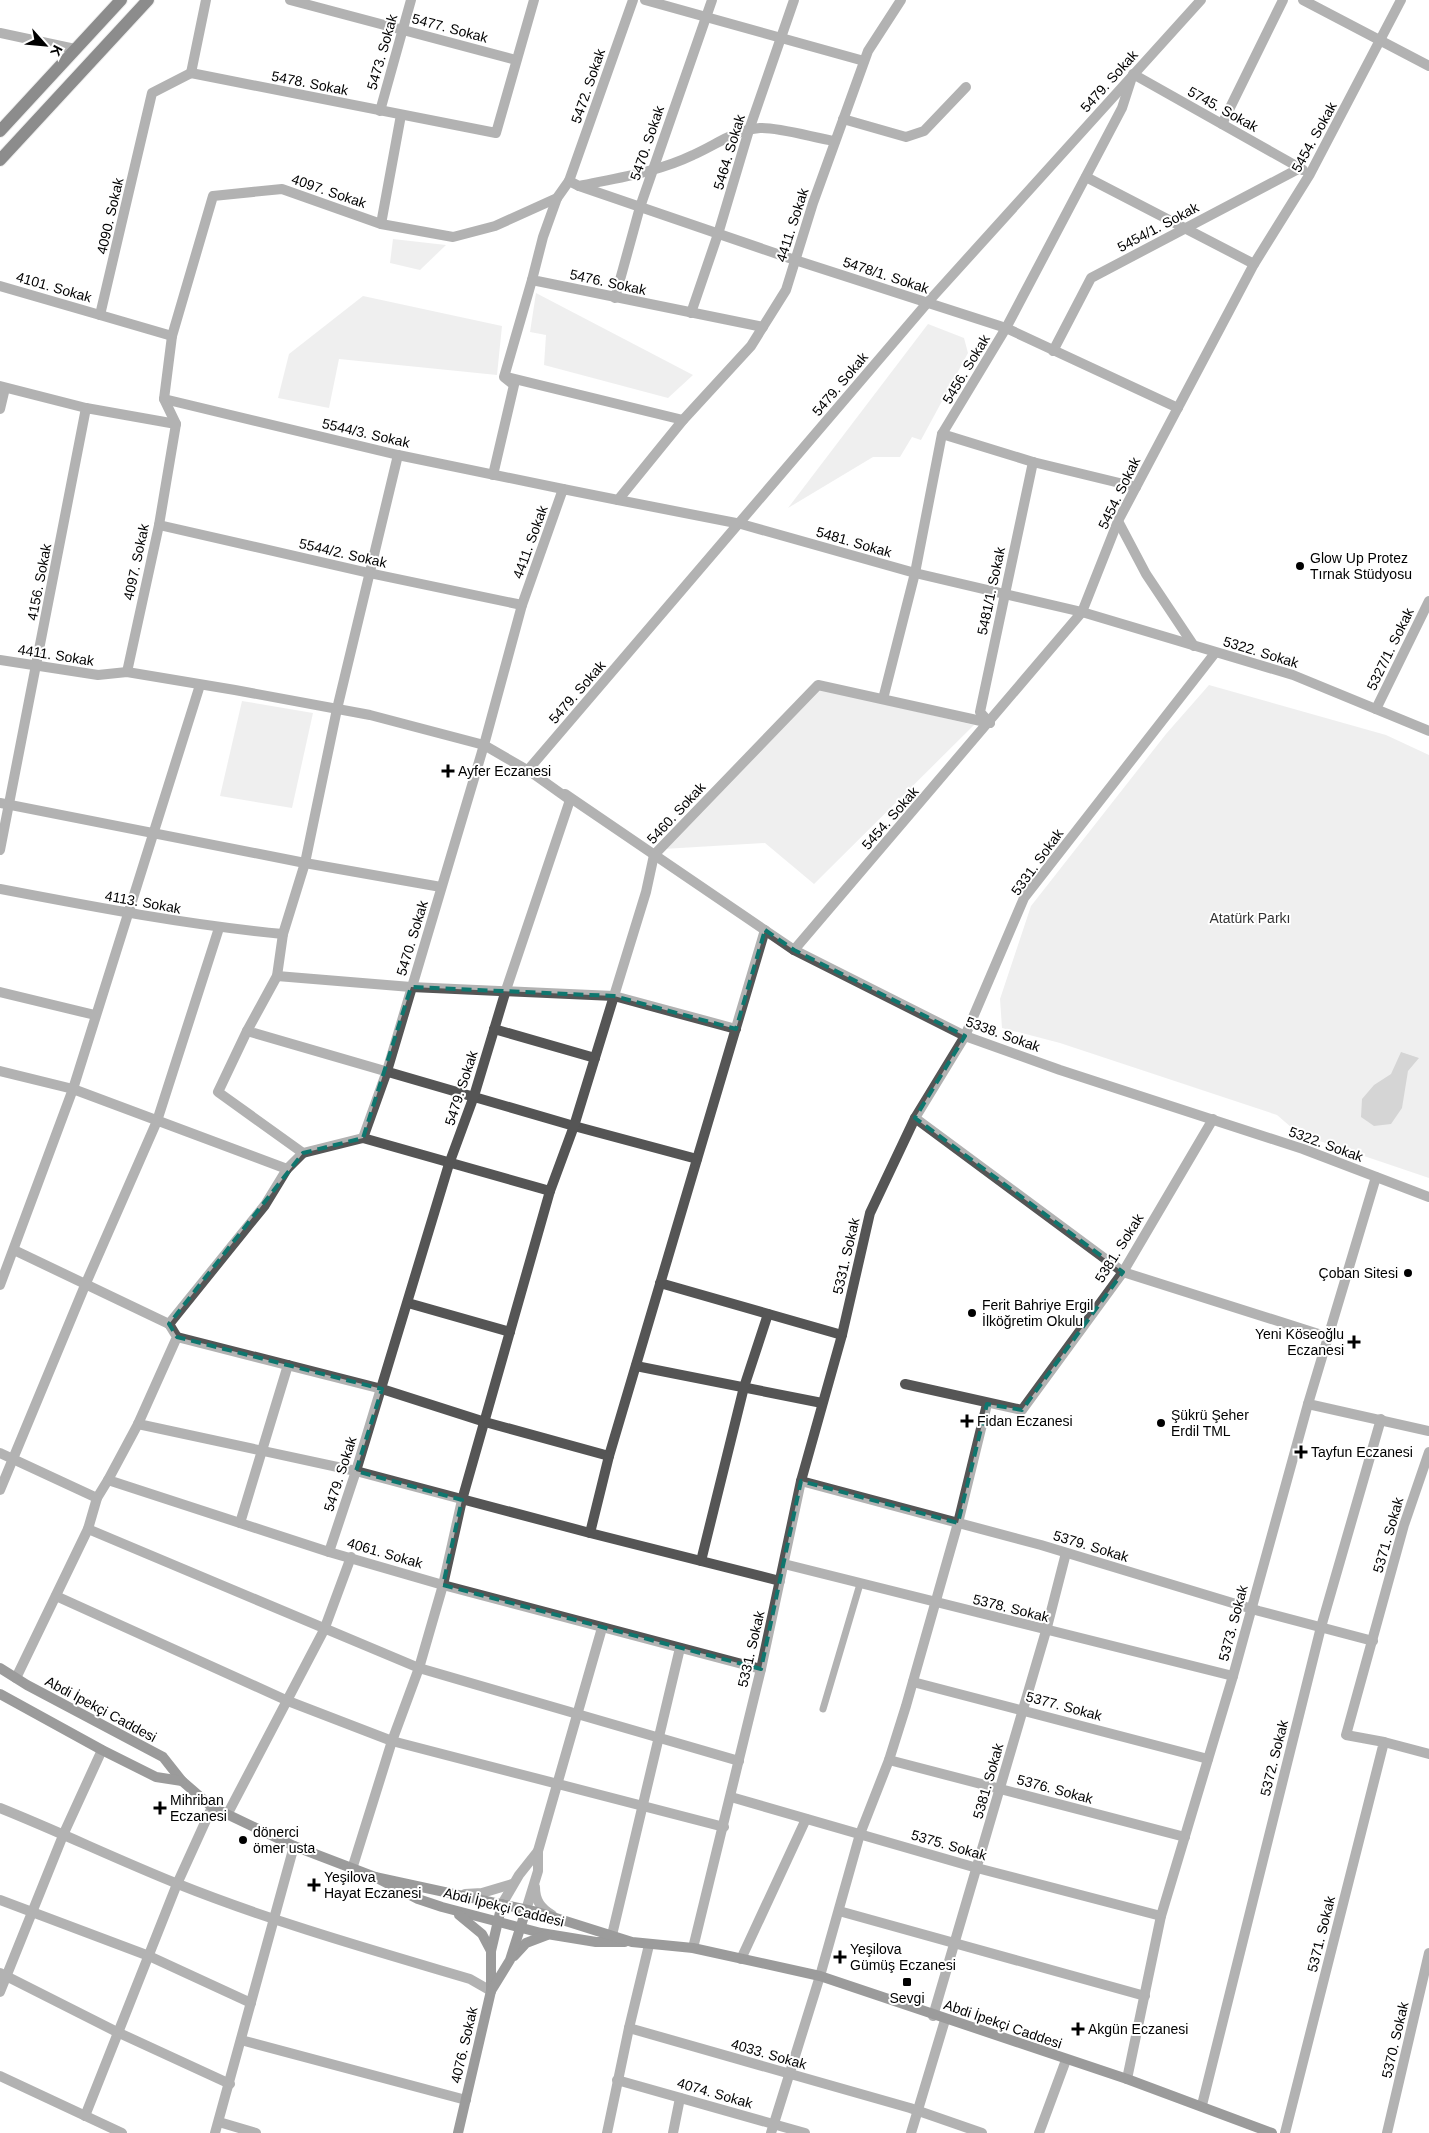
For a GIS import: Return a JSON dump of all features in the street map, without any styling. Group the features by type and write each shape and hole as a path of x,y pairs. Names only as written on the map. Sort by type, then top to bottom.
{"main road":[{"path":"0,131 121,0"},
{"path":"0,160 148,0"},
{"name":"Abdi İpekçi Caddesi","path":"0,1668 163,1758 182,1781 212,1807 294,1846 352,1869 375,1877 558,1918 632,1942 693,1948 820,1976 933,2016 1202,2105 1272,2133"},
{"path":"0,1694 102,1750 156,1776 182,1781"},
{"name":"Abdi İpekçi Caddesi","path":"375,1877 418,1899 497,1922 596,1942 632,1942"},
{"path":"491,1991 491,1951 502,1904"},
{"path":"452,1910 482,1934 491,1951"},
{"name":"4076. Sokak","path":"506,1967 526,1910"},
{"name":"4076. Sokak","path":"458,2133 491,1991 506,1967 526,1943 550,1934"}],"street":[{"path":"191,73 206,0"},
{"name":"5477. Sokak","path":"290,0 516,60"},
{"name":"5473. Sokak","path":"380,111 411,0"},
{"path":"516,60 534,0"},
{"name":"5472. Sokak","path":"574,184 633,0"},
{"path":"645,0 864,62"},
{"name":"5470. Sokak","path":"615,298 640,207 712,0"},
{"name":"5464. Sokak","path":"692,312 749,130 794,0"},
{"name":"4411. Sokak","path":"618,500 683,420 751,346 786,290 813,203 868,51 901,0"},
{"name":"5479. Sokak","path":"329,1552 382,1389 449,1164 474,1096 506,990 570,800 528,770 741,524 928,302 1132,74 1202,0"},
{"path":"1222,124 1283,0"},
{"path":"1303,0 1429,66"},
{"name":"5454. Sokak","path":"794,950 990,723 1082,612 1118,520 1254,264 1310,174 1401,0"},
{"path":"0,33 75,49"},
{"name":"5478. Sokak","path":"191,73 496,133 516,60"},
{"name":"4090. Sokak","path":"100,315 152,93 191,73"},
{"name":"5745. Sokak","path":"1132,74 1300,168"},
{"name":"5456. Sokak","path":"883,699 915,573 942,434 1006,328 1086,177 1122,108 1132,74"},
{"path":"844,119 906,138 924,131 966,87"},
{"path":"381,224 401,115"},
{"path":"504,377 543,236 557,198 574,184 653,170 693,156 730,135 749,130 762,128 835,141"},
{"path":"1300,168 1310,174"},
{"name":"5454/1. Sokak","path":"1054,351 1091,278 1300,168"},
{"path":"1086,177 1254,264"},
{"name":"5478/1. Sokak","path":"574,184 795,260 1006,328 1178,408"},
{"name":"4097. Sokak","path":"164,399 172,336 212,196 282,189 381,224 453,237 495,226 557,198"},
{"name":"5476. Sokak","path":"532,280 763,327"},
{"name":"4101. Sokak","path":"0,286 100,315"},
{"path":"100,315 172,336"},
{"path":"504,377 683,420"},
{"path":"493,475 514,385 504,377"},
{"path":"0,409 2,387 86,408 176,424"},
{"path":"164,399 176,424"},
{"name":"5544/3. Sokak","path":"164,399 398,455 563,489"},
{"name":"4156. Sokak","path":"0,850 4,804 37,665 86,408"},
{"name":"4097. Sokak","path":"126,672 159,524 176,424"},
{"path":"942,434 1033,462 1136,487"},
{"path":"303,1153 218,1092 247,1031 277,976 283,934 305,863 337,709 398,455"},
{"name":"5481/1. Sokak","path":"990,723 980,712 1033,462"},
{"path":"563,489 618,500"},
{"name":"4411. Sokak","path":"0,660 98,675 126,672 337,709 370,715 484,745 522,605 563,489"},
{"name":"5481. Sokak","path":"618,500 741,524 1004,596 1082,612"},
{"path":"1118,520 1146,574 1194,646"},
{"name":"5544/2. Sokak","path":"159,524 370,574 522,605"},
{"name":"5327/1. Sokak","path":"1376,709 1429,601"},
{"name":"5322. Sokak","path":"1082,612 1293,675 1429,731"},
{"name":"5331. Sokak","path":"693,1948 761,1669 801,1481 842,1335 870,1214 915,1118 964,1036 1024,898 1215,653"},
{"path":"0,1285 73,1089 126,913 200,685"},
{"name":"5460. Sokak","path":"352,1869 392,1741 419,1668 443,1585 462,1500 550,1191 574,1126 646,892 654,855 818,685 990,723"},
{"path":"484,745 528,770"},
{"name":"5470. Sokak","path":"363,1138 387,1071 484,745"},
{"name":"5338. Sokak","path":"528,770 794,950 964,1036 1213,1119"},
{"path":"4,804 305,863 441,886"},
{"name":"4113. Sokak","path":"0,888 126,913 219,928 283,934"},
{"path":"0,1490 86,1283 157,1121 219,928"},
{"path":"590,1533 609,1456 765,930"},
{"path":"277,976 411,987 614,996 736,1029"},
{"path":"0,992 95,1015"},
{"path":"494,1029 595,1058"},
{"path":"247,1031 574,1126 697,1159"},
{"path":"0,1071 73,1089 287,1169"},
{"path":"915,1118 1124,1272 1328,1337"},
{"name":"5322. Sokak","path":"1213,1119 1303,1149 1429,1197"},
{"name":"5381. Sokak","path":"905,1384 987,1404 1022,1410 1124,1272 1213,1119"},
{"path":"169,1324 264,1205 287,1169 303,1153 363,1138 449,1164 550,1191"},
{"name":"5373. Sokak","path":"1127,2079 1162,1916 1233,1676 1308,1404 1376,1177"},
{"path":"0,1266 14,1250"},
{"path":"14,1250 169,1324 177,1337 382,1389 485,1422 609,1456"},
{"path":"660,1283 842,1335"},
{"path":"408,1303 510,1332"},
{"path":"701,1561 744,1387 768,1314"},
{"path":"16,1678 88,1529 98,1498 138,1424 177,1337"},
{"path":"240,1523 288,1365"},
{"path":"636,1366 822,1403"},
{"path":"772,2128 820,1976 860,1834 889,1760 936,1604 958,1524 987,1404"},
{"path":"1308,1404 1429,1431"},
{"name":"5372. Sokak","path":"1202,2105 1321,1627 1381,1419"},
{"path":"138,1424 356,1472 780,1581"},
{"name":"5371. Sokak","path":"1429,1452 1404,1525 1346,1735 1384,1742 1429,1754"},
{"path":"0,1453 98,1498"},
{"name":"4061. Sokak","path":"108,1480 329,1552 443,1585 761,1669"},
{"name":"5379. Sokak","path":"801,1481 1066,1553 1251,1609 1372,1641"},
{"path":"88,1529 324,1630 419,1668 739,1762"},
{"name":"5381. Sokak","path":"933,2016 1046,1631 1066,1553"},
{"path":"227,1815 324,1630 351,1557"},
{"name":"5378. Sokak","path":"784,1564 936,1604 1233,1676"},
{"path":"56,1596 288,1701 392,1741 724,1827"},
{"path":"502,1904 512,1884 538,1851 602,1628"},
{"path":"612,1935 680,1648"},
{"name":"5377. Sokak","path":"912,1682 1208,1759"},
{"name":"5371. Sokak","path":"1285,2133 1384,1742"},
{"path":"0,1992 4,1975 33,1913 64,1833 102,1750"},
{"name":"5376. Sokak","path":"889,1760 1185,1837"},
{"name":"5375. Sokak","path":"731,1797 977,1868 1162,1916"},
{"path":"85,2116 177,1884 212,1807"},
{"path":"0,1808 64,1833 177,1884 272,1919 470,1980 491,1991"},
{"path":"742,1959 806,1819"},
{"path":"215,2133 230,2084 272,1919 294,1846"},
{"path":"526,1910 540,1860 538,1851"},
{"path":"535,1881 536,1900 545,1910 558,1918"},
{"path":"456,1894 482,1893 512,1884"},
{"path":"0,1900 149,1956 251,2002"},
{"path":"839,1911 1144,1996"},
{"path":"606,2133 628,2028 649,1945"},
{"name":"5370. Sokak","path":"1387,2133 1429,1953"},
{"path":"4,1975 117,2032 230,2084"},
{"path":"911,2133 946,2020"},
{"name":"4033. Sokak","path":"628,2028 917,2110 982,2133"},
{"path":"241,2040 466,2100"},
{"path":"1040,2133 1066,2060"},
{"path":"0,2076 122,2133"},
{"name":"4074. Sokak","path":"617,2080 772,2128 805,2133"},
{"path":"673,2133 680,2098"},
{"path":"219,2122 256,2133"}],"lane":[{"path":"823,1709 860,1584"}],"highlighted area":[{"path":"765,930 794,950 965,1036 915,1118 1123,1272 1022,1410 987,1404 958,1523 801,1481 761,1669 443,1585 462,1500 356,1471 382,1389 177,1337 169,1324 303,1153 363,1138 411,987 614,996 736,1029"}],"green space":[{"path":"393,239 446,245 420,270 390,263"},
{"path":"536,293 693,375 668,398 544,365 546,335 530,332"},
{"path":"363,296 502,326 497,375 339,359 329,408 278,398 289,354"},
{"path":"928,324 964,338 968,353 921,440 912,437 900,457 873,457 788,508"},
{"name":"Atatürk Parkı","path":"1209,685 1386,735 1429,755 1429,1178 1299,1134 1277,1115 1060,1043 1002,1028 1000,999 1031,906 1166,734"},
{"path":"820,689 974,725 814,884 765,843 663,849"},
{"path":"242,701 313,713 292,808 220,796"}],"shaded area":[{"path":"1401,1052 1419,1058 1408,1071 1402,1108 1391,1124 1374,1126 1361,1117 1362,1099 1374,1085 1391,1074"}],"place":[{"name":"Glow Up Protez Tırnak Stüdyosu","path":"1300,566"},
{"name":"Ayfer Eczanesi","path":"448,771"},
{"name":"Çoban Sitesi","path":"1408,1273"},
{"name":"Ferit Bahriye Ergil İlköğretim Okulu","path":"972,1313"},
{"name":"Yeni Köseoğlu Eczanesi","path":"1354,1342"},
{"name":"Fidan Eczanesi","path":"967,1421"},
{"name":"Şükrü Şeher Erdil TML","path":"1161,1423"},
{"name":"Tayfun Eczanesi","path":"1301,1452"},
{"name":"Mihriban Eczanesi","path":"160,1808"},
{"name":"dönerci ömer usta","path":"243,1840"},
{"name":"Yeşilova Hayat Eczanesi","path":"314,1885"},
{"name":"Yeşilova Gümüş Eczanesi","path":"840,1957"},
{"name":"Sevgi","path":"907,1982"},
{"name":"Akgün Eczanesi","path":"1078,2029"}]}
